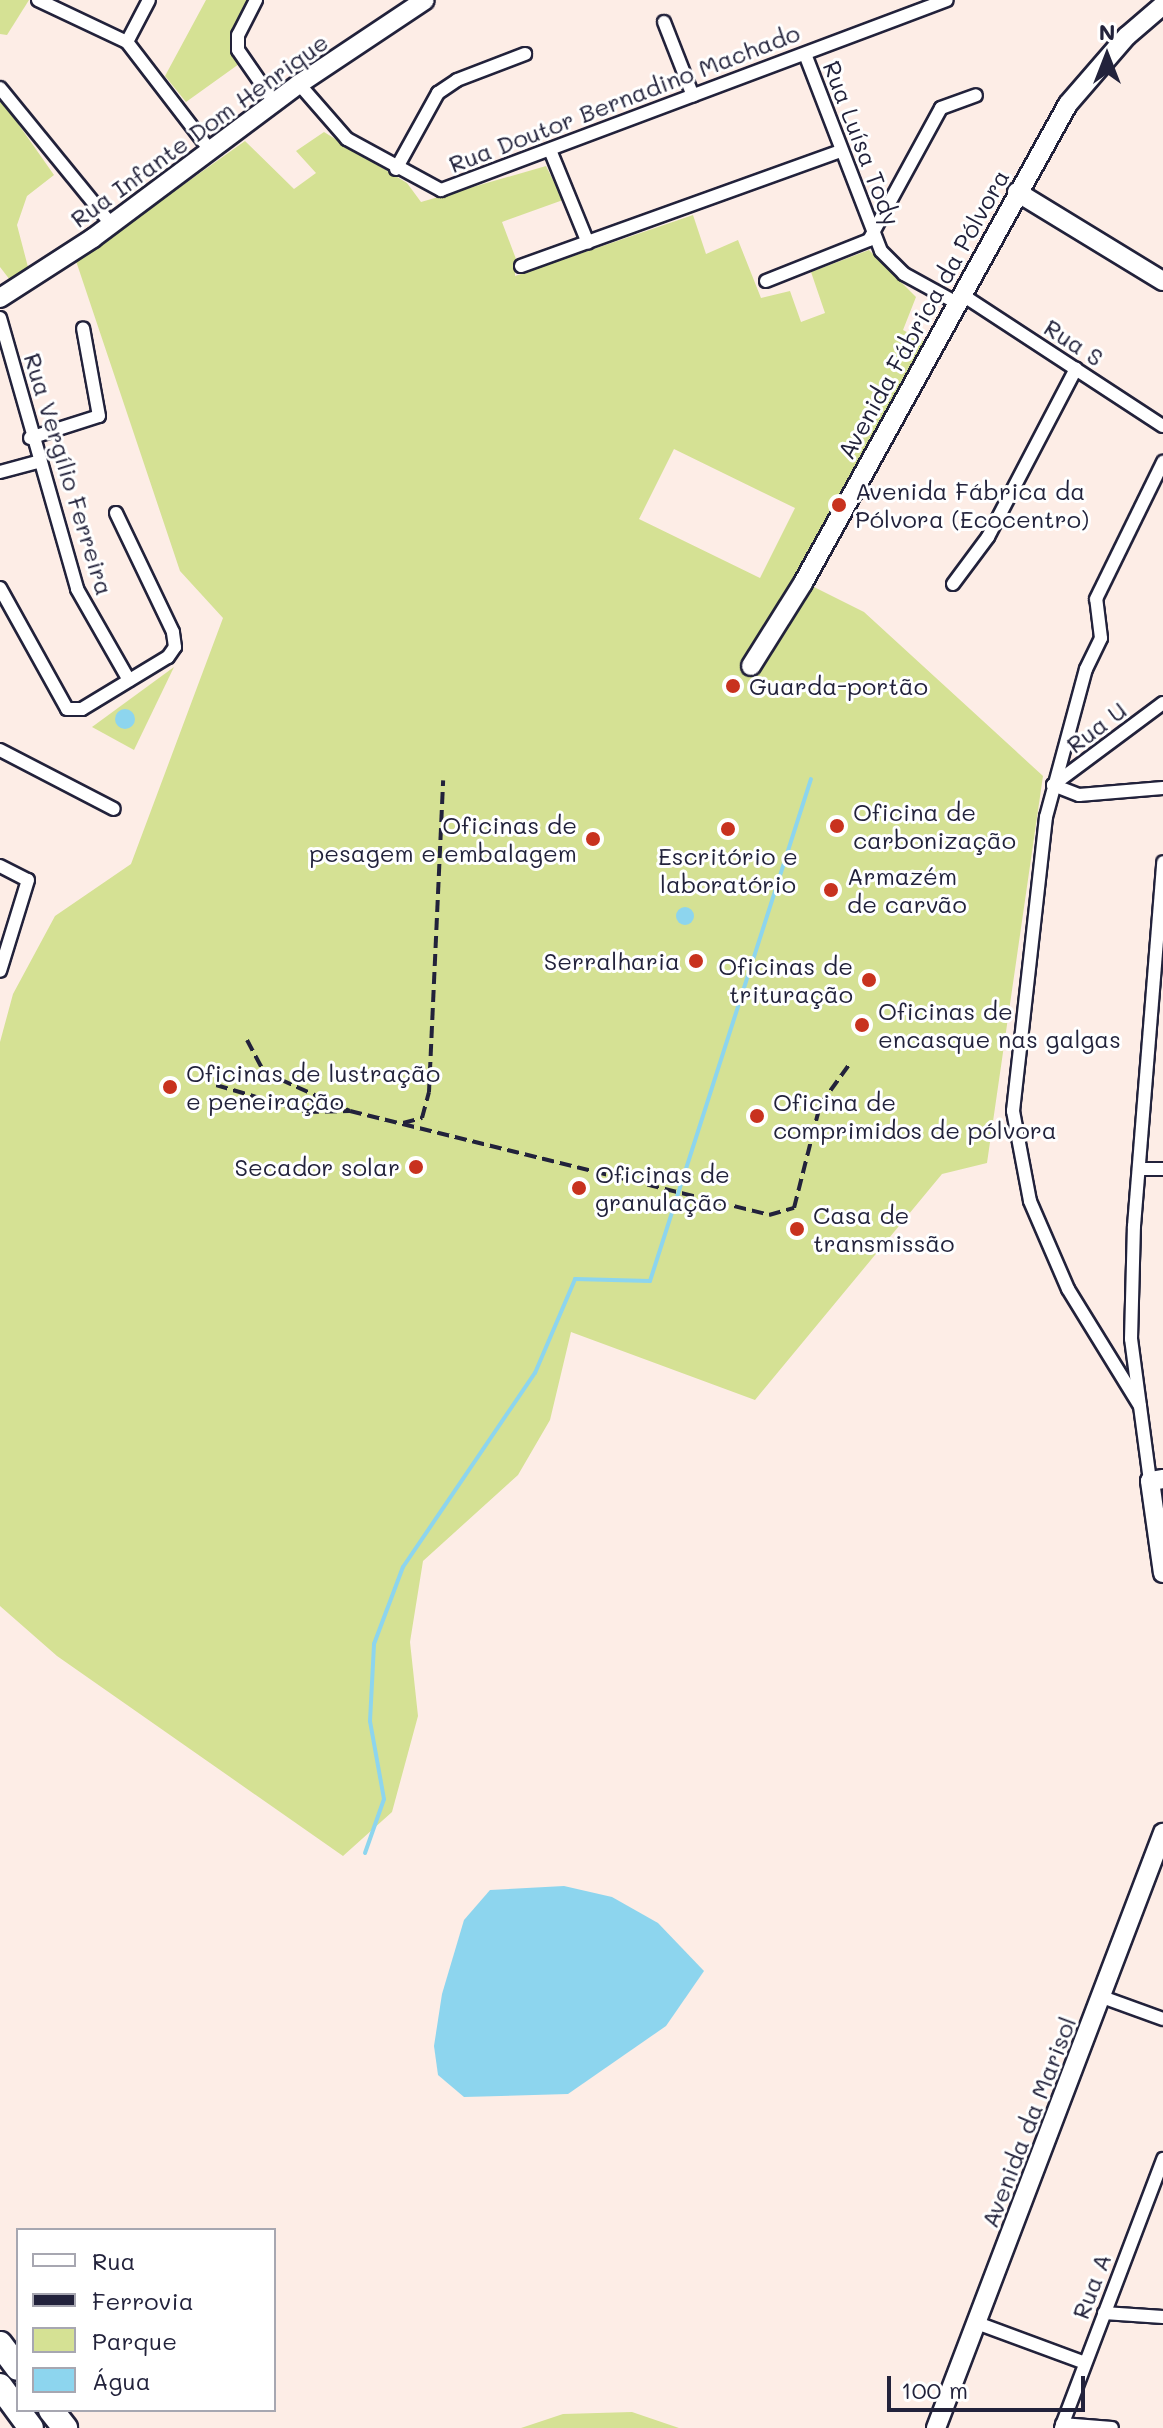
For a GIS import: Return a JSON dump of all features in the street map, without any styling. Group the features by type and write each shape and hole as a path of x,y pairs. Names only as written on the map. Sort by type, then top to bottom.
{"highway":[{"path":"0,2344 16,2365"},
{"path":"53,2412 65,2428"}],"street":[{"path":"38,0 127,42 210,150"},
{"path":"127,42 149,0"},
{"path":"256,0 238,35 238,50 274,102"},
{"name":"Rua Infante Dom Henrique","path":"0,298 111,224 299,84 425,0"},
{"name":"Rua Doutor Bernadino Machado","path":"299,84 337,131 396,169 441,190 805,54 922,4 947,0"},
{"name":"Avenida Fábrica da Pólvora","path":"751,666 1017,192 1090,75 1163,5"},
{"path":"664,22 693,96"},
{"path":"396,169 438,93 457,80 525,54"},
{"name":"Rua Luísa Tody","path":"805,54 873,235 904,274 959,298"},
{"path":"0,88 111,224"},
{"path":"766,281 861,246 873,235 941,108 976,95"},
{"path":"550,150 588,243"},
{"path":"521,266 841,151"},
{"path":"1017,192 1163,281"},
{"name":"Rua S","path":"959,298 1163,426"},
{"name":"Rua Vergílio Ferreira","path":"0,318 30,438 77,589 129,680"},
{"path":"30,438 99,416 83,328"},
{"path":"953,584 988,537 1076,369"},
{"path":"0,472 37,462"},
{"path":"1140,1406 1068,1289 1030,1201 1017,1151 1015,1087 1053,785 1086,669 1101,638 1096,599 1163,462"},
{"path":"0,588 5,611 65,708 79,710 168,657 175,639 116,513"},
{"name":"Rua U","path":"1053,785 1163,703"},
{"path":"0,750 114,809"},
{"path":"1053,785 1079,795 1163,788"},
{"path":"1163,862 1139,1169 1131,1339 1140,1406 1157,1480 1163,1573"},
{"path":"0,866 28,880 0,971"},
{"path":"1139,1169 1163,1169"},
{"name":"Avenida da Marisol","path":"936,2428 1163,1833"},
{"path":"1102,1997 1163,2019"},
{"name":"Rua A","path":"1061,2426 1163,2159"},
{"path":"1146,2202 1163,2203"},
{"path":"1104,2313 1163,2317"},
{"path":"977,2323 1085,2363"},
{"path":"1061,2426 1112,2428"}],"green space":[{"path":"0,0 29,0 7,35 0,34"},
{"path":"206,0 250,0 232,37 239,64 186,102 165,76"},
{"path":"0,98 54,175 27,196 17,225 28,267 10,280 0,267"},
{"path":"324,132 407,183 421,202 546,166 563,200 502,222 516,259 515,276 693,215 706,254 738,240 761,298 790,291 801,322 825,313 811,272 869,250 916,297 903,330 925,342 796,578 864,612 1043,776 987,1163 942,1174 755,1400 571,1332 550,1420 518,1475 423,1561 410,1642 418,1716 392,1812 343,1856 57,1656 0,1606 0,1042 13,994 55,916 131,864 223,618 180,571 76,261 245,141 294,189 316,173 296,151","holes":["674,449 795,508 760,578 639,519"]},
{"path":"174,667 134,750 92,727"},
{"path":"632,2412 679,2428 521,2428 563,2414"}],"water":[{"path":"125,709 132,712 135,719 132,726 125,729 118,726 115,719 118,712"},
{"path":"681,907 689,907 694,916 692,923 681,925 676,920 676,912"},
{"path":"564,1886 612,1897 658,1923 704,1971 666,2026 568,2094 464,2097 438,2075 434,2046 442,1994 464,1920 490,1890"}],"waterway":[{"path":"365,1853 384,1799 370,1721 374,1644 403,1567 535,1373 575,1279 650,1281 811,779"}],"railway":[{"path":"403,1123 422,1118 429,1092 443,780"},
{"path":"247,1040 264,1072 350,1111 769,1215 794,1208 820,1105 851,1062"},
{"path":"216,1085 307,1112 350,1111"}],"place":[{"name":"Avenida Fábrica da Pólvora (Ecocentro)","path":"839,505"},
{"name":"Guarda-portão","path":"733,686"},
{"name":"Oficina de carbonização","path":"837,826"},
{"name":"Escritório e laboratório","path":"728,829"},
{"name":"Oficinas de pesagem e embalagem","path":"593,839"},
{"name":"Armazém de carvão","path":"831,890"},
{"name":"Serralharia","path":"696,961"},
{"name":"Oficinas de trituração","path":"869,980"},
{"name":"Oficinas de encasque nas galgas","path":"862,1025"},
{"name":"Oficinas de lustração e peneiração","path":"170,1087"},
{"name":"Oficina de comprimidos de pólvora","path":"757,1116"},
{"name":"Secador solar","path":"416,1167"},
{"name":"Oficinas de granulação","path":"579,1188"},
{"name":"Casa de transmissão","path":"797,1229"}]}
